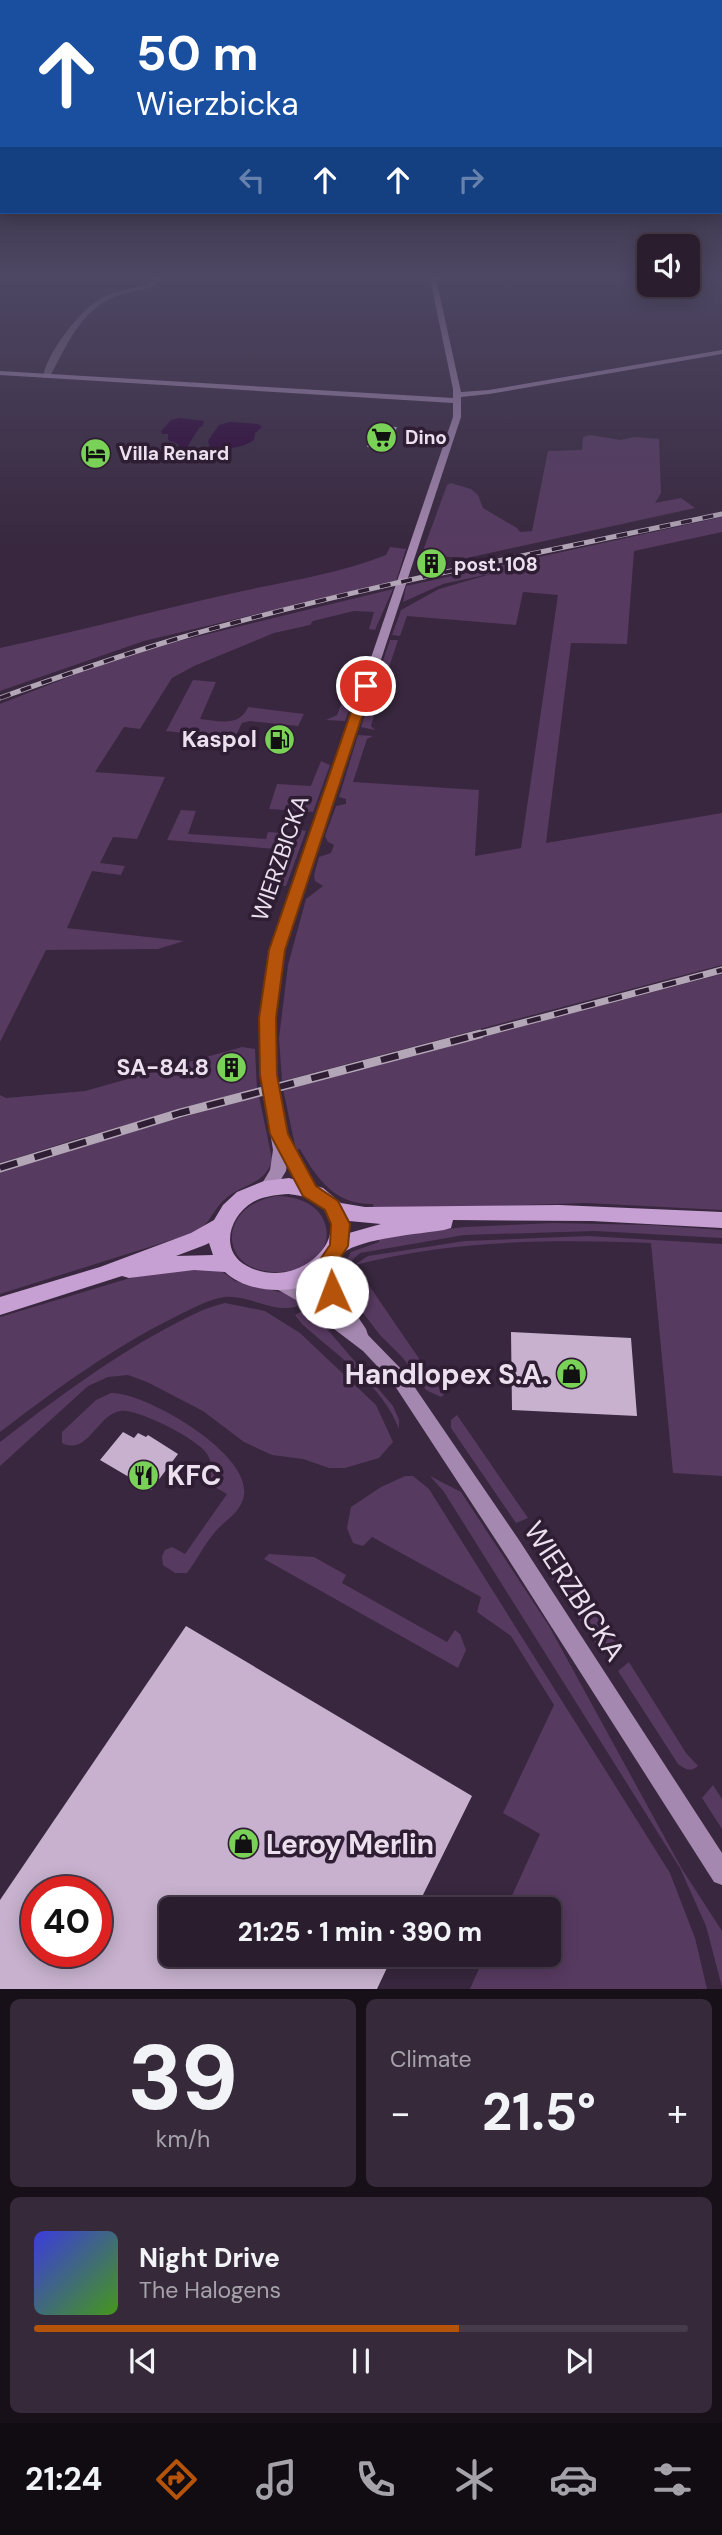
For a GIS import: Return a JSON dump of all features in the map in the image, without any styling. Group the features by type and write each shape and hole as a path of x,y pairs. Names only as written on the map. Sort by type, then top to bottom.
{"main road":[{"path":"451,367 458,398"},
{"path":"0,373 458,398 636,367"},
{"name":"WIERZBICKA","path":"268,1187 278,1171 279,1134 270,1089 267,1043 274,963 454,432 458,398"},
{"name":"WIERZBICKA","path":"279,1134 309,1191"},
{"path":"230,1264 220,1244 220,1226 228,1210 237,1201 268,1187 289,1186 309,1191 321,1197 334,1209 341,1224 333,1255"},
{"path":"334,1209 366,1216 457,1212 643,1214 722,1220"},
{"path":"104,1274 194,1262 230,1264 255,1279 279,1282 308,1276 333,1255 369,1234 525,1213"},
{"path":"0,1306 104,1274 198,1239 220,1226"},
{"name":"WIERZBICKA","path":"333,1255 332,1292 369,1346 399,1378 497,1524 722,1874"},
{"name":"WIERZBICKA","path":"279,1282 302,1295 369,1346"}],"street":[{"path":"46,376 51,367"}],"shaded area":[{"path":"180,418 204,421 186,449 179,449 178,444 168,440 168,434 162,434 161,431 171,420"},
{"path":"230,422 258,424 262,427 255,433 254,440 244,445 210,447 208,441 219,425"},
{"path":"590,435 621,440 634,437 659,439 661,493 655,503 681,498 695,508 467,558 420,555 426,552 424,548 447,485 451,483 471,489 478,495 483,508 520,532 532,531 548,451 582,450 583,437"},
{"path":"722,517 722,532 634,551 627,644 571,643 546,843 722,813 722,965 282,1081 279,1038 288,965 306,899 323,886 315,881 314,875 319,857 331,853 334,845 328,842 325,836 336,806 346,804 346,799 339,797 358,735 373,736 367,739 353,782 479,790 475,856 521,848 558,595 523,592 516,625 407,616 400,636 392,635 401,610 439,589 494,573 443,584 403,602 406,586"},
{"path":"390,547 406,549 396,581 144,641 0,691 0,648 346,568 386,555"},
{"path":"393,589 375,630 369,629 374,612 354,611 274,633 172,678 140,729 124,727 95,772 165,777 137,839 113,837 100,863 125,866 121,875 92,871 67,928 184,941 158,949 46,950 0,1042 0,704 102,664 163,645"},
{"path":"390,640 398,640 380,695 385,699 384,705 376,708 371,726 375,730 361,727 368,705 377,705 379,699 371,696"},
{"path":"356,666 365,667 345,721 326,720 337,715"},
{"path":"193,680 216,682 200,719 234,720 240,718 248,707 304,714 298,726 250,721 242,723 234,739 166,731"},
{"path":"321,761 330,765 313,812 269,809 277,784 311,786"},
{"path":"181,810 196,811 188,834 266,839 268,832 295,834 297,829 306,831 286,886 277,885 289,850 167,840"},
{"path":"722,974 722,1210 586,1203 374,1210 373,1204 348,1200 338,1195 321,1180 300,1149 296,1150 283,1089"},
{"path":"242,1047 255,1049 257,1089 0,1163 0,1095 6,1098 85,1091"},
{"path":"259,1096 272,1159 269,1168 259,1179 223,1201 200,1229 0,1294 0,1172 73,1148"},
{"path":"277,1196 299,1200 315,1208 324,1220 327,1234 324,1248 314,1260 300,1268 279,1272 259,1270 244,1262 235,1251 232,1238 234,1225 243,1212 257,1202"},
{"path":"553,1223 722,1230 722,1238 595,1231 464,1235 360,1253 346,1266 342,1281 343,1266 351,1252 379,1242 379,1237 464,1227"},
{"path":"588,1236 722,1244 722,1476 673,1473 651,1243 502,1243 428,1250 355,1265 444,1395 441,1397 426,1390 403,1358 380,1335 344,1288 350,1285 353,1266 368,1256 465,1241"},
{"path":"191,1268 220,1270 235,1281 288,1294 302,1304 282,1308 230,1297 202,1304 106,1356 0,1432 0,1317 130,1278"},
{"path":"225,1303 265,1311 300,1333 376,1405 393,1442 379,1458 345,1468 329,1468 303,1459 272,1455 244,1442 203,1411 128,1375 108,1377 88,1386 0,1466 0,1442 60,1397 143,1341 194,1314"},
{"path":"306,1309 327,1329 393,1406 399,1420 399,1429 382,1398 295,1315"},
{"path":"111,1393 127,1395 147,1403 193,1428 231,1461 242,1479 244,1495 240,1507 219,1527 187,1573 175,1573 163,1565 162,1556 165,1550 172,1547 185,1554 227,1494 211,1485 210,1462 201,1448 180,1433 140,1414 120,1411 112,1414 79,1444 71,1446 62,1443 62,1432 96,1400"},
{"path":"457,1415 528,1518 516,1523 451,1428 451,1420"},
{"path":"405,1476 413,1476 429,1489 670,1873 695,1938 707,1989 470,1989 480,1967 561,1967 561,1897 511,1897 540,1834 503,1813 554,1705 511,1636 477,1612 481,1597 372,1537 363,1546 353,1543 347,1528 351,1507 381,1487"},
{"path":"430,1476 461,1492 549,1626 682,1869 722,1931 722,1987 706,1926 680,1868 444,1492"},
{"path":"546,1547 621,1650 614,1654 602,1653 540,1561"},
{"path":"269,1554 314,1557 346,1575 342,1583 447,1642 455,1630 460,1634 466,1650 458,1668 264,1559"},
{"path":"629,1662 686,1753 698,1766 695,1768 688,1770 678,1764 618,1671"},
{"path":"713,1785 722,1799 722,1829 702,1798"}],"building":[{"name":"Dino","path":"375,426 397,427 389,449 367,447"},
{"name":"Handlopex S.A.","path":"511,1332 631,1338 637,1416 512,1410"},
{"name":"KFC","path":"123,1432 134,1438 138,1433 146,1437 148,1435 178,1454 151,1490 100,1460"},
{"name":"Leroy Merlin","path":"186,1626 472,1796 422,1897 159,1897 159,1967 387,1967 377,1989 0,1989 0,1900"}],"railway":[{"path":"0,698 131,653 243,620 448,572 722,514"},
{"path":"473,1036 722,970"},
{"path":"0,1168 180,1113 480,1034"}],"place":[{"name":"Dino","path":"382,437"},
{"name":"Villa Renard","path":"96,453"},
{"name":"post. 108","path":"431,564"},
{"name":"Kaspol","path":"280,739"},
{"name":"SA-84.8","path":"232,1067"},
{"name":"Handlopex S.A.","path":"572,1374"},
{"name":"KFC","path":"144,1475"},
{"name":"Leroy Merlin","path":"243,1844"}],"route":[{"path":"332,1292 327,1264 339,1246 341,1224 331,1206 309,1191 279,1134 268,1075 268,1018 277,950 366,686"}]}
